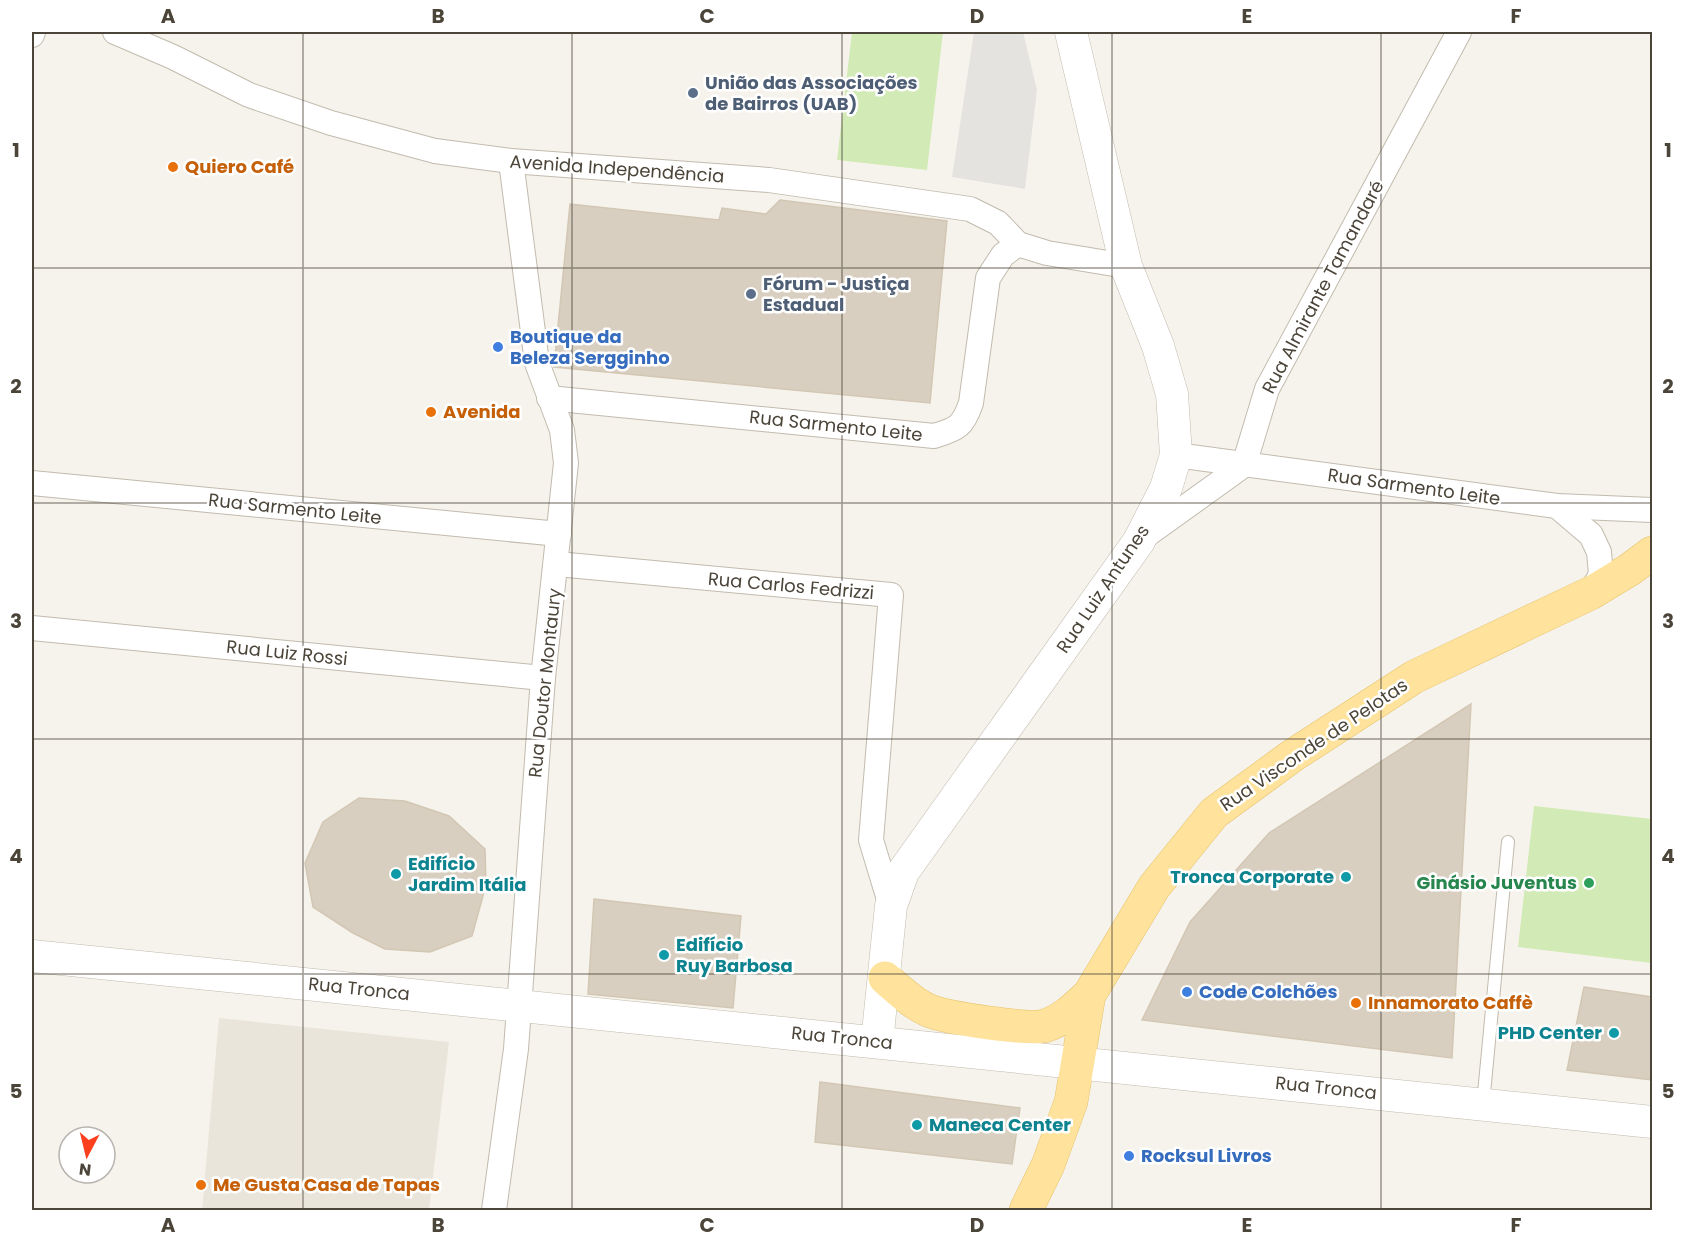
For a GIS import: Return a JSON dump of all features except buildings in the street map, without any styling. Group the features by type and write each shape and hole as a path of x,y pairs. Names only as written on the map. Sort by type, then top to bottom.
{"main road":[{"name":"Rua Visconde de Pelotas","path":"1026,1210 1048,1166 1071,1102 1089,995 1154,887 1214,813 1292,756 1414,677 1645,565"},
{"path":"885,978 911,1000 930,1011 972,1020 1027,1026 1043,1026 1063,1018 1089,995"}],"street":[{"name":"Avenida Independência","path":"115,32 172,57 249,96 332,123 435,151 511,161 769,180 970,209 999,223 1018,244 1047,253 1126,266"},
{"name":"Rua Luiz Antunes","path":"878,1042 891,906 903,872 1139,541 1166,488 1176,455 1172,394 1158,346 1126,266 1071,32"},
{"name":"Rua Almirante Tamandaré","path":"1244,465 1267,389 1459,32"},
{"name":"Rua Doutor Montaury","path":"494,1210 516,1049 543,678 566,463 562,430 537,363 511,161"},
{"name":"Rua Sarmento Leite","path":"549,398 934,436 953,431 964,422 971,403 988,278 1003,255 1018,244"},
{"name":"Rua Sarmento Leite","path":"1176,455 1557,506 1653,510"},
{"path":"1139,541 1244,465"},
{"name":"Rua Sarmento Leite","path":"32,483 559,534"},
{"path":"1557,506 1591,535 1599,552 1601,574 1591,593"},
{"name":"Rua Carlos Fedrizzi","path":"557,564 891,595 871,840 891,906"},
{"name":"Rua Luiz Rossi","path":"32,628 543,678"},
{"name":"Rua Tronca","path":"32,956 1653,1122"}],"lane":[{"path":"1483,1105 1508,842"}],"shaded area":[{"path":"974,32 1023,32 1037,90 1025,189 952,177"},
{"path":"219,1018 449,1042 429,1210 202,1210"}],"green space":[{"path":"852,32 943,32 927,170 837,160"},
{"name":"Ginásio Juventus","path":"1534,806 1652,819 1652,963 1518,947"}],"place":[{"name":"União das Associações de Bairros (UAB)","path":"693,93"},
{"name":"Quiero Café","path":"173,167"},
{"name":"Fórum - Justiça Estadual","path":"751,294"},
{"name":"Boutique da Beleza Sergginho","path":"498,347"},
{"name":"Avenida","path":"431,412"},
{"name":"Edifício Jardim Itália","path":"396,874"},
{"name":"Tronca Corporate","path":"1346,877"},
{"name":"Ginásio Juventus","path":"1589,883"},
{"name":"Edifício Ruy Barbosa","path":"664,955"},
{"name":"Code Colchões","path":"1187,992"},
{"name":"Innamorato Caffè","path":"1356,1003"},
{"name":"PHD Center","path":"1614,1033"},
{"name":"Maneca Center","path":"917,1125"},
{"name":"Rocksul Livros","path":"1129,1156"},
{"name":"Me Gusta Casa de Tapas","path":"201,1185"}]}
